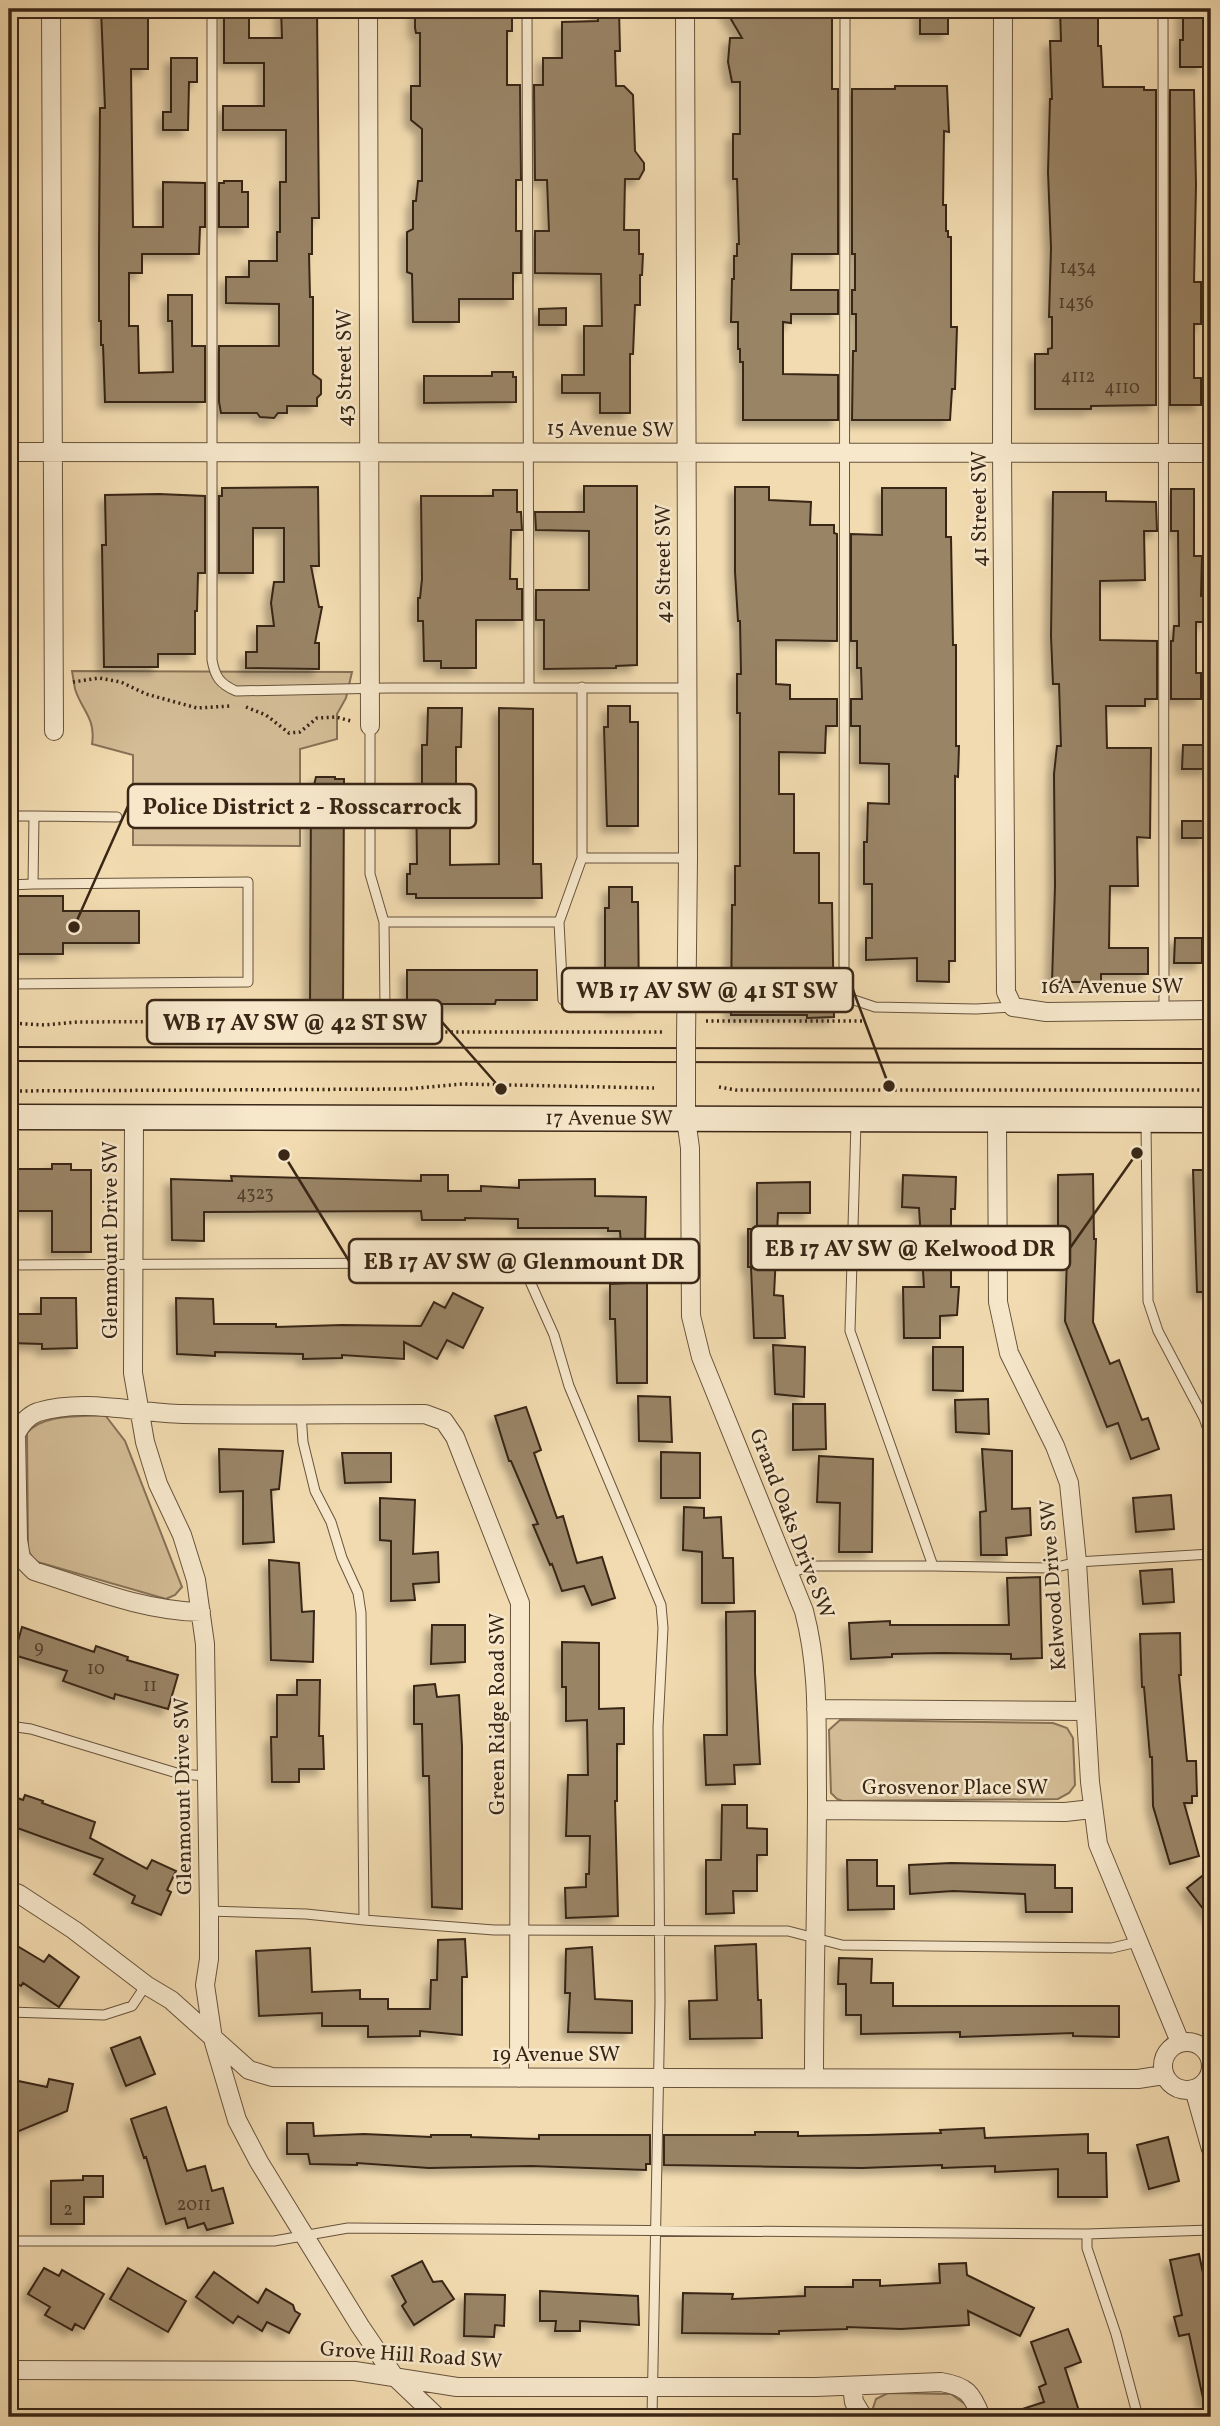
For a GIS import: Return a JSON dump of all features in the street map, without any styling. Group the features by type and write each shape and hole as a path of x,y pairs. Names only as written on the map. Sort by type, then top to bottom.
{"main road":[{"name":"17 Avenue SW","path":"9,1117 1211,1120"}],"street":[{"path":"51,9 54,731"},
{"name":"43 Street SW","path":"368,9 370,726"},
{"name":"42 Street SW","path":"685,9 687,1119"},
{"name":"41 Street SW","path":"1003,9 1002,453 1006,992 1013,1007"},
{"name":"15 Avenue SW","path":"9,452 1211,453"},
{"name":"16A Avenue SW","path":"1013,1007 1046,1012 1211,1010"},
{"name":"Glenmount Drive SW","path":"134,1118 133,1373 145,1442 158,1484 182,1535 196,1580 205,1644 209,1911 209,1959 205,1985 213,2039 237,2120 259,2162 394,2376 437,2417"},
{"name":"Grand Oaks Drive SW","path":"687,1119 690,1149 691,1316 701,1357 804,1611 813,1646 817,1810 814,2077"},
{"name":"Kelwood Drive SW","path":"997,1121 998,1302 1009,1353 1055,1446 1069,1483 1077,1562 1092,1809 1098,1844 1180,2042"},
{"name":"Green Ridge Road SW","path":"201,1612 174,1612 148,1606 34,1571 21,1558 18,1540 16,1434 22,1422 36,1413 63,1408 102,1406 179,1414 425,1414 444,1421 455,1437 520,1602 519,2078"},
{"path":"816,1709 1085,1711"},
{"name":"Grosvenor Place SW","path":"817,1810 1065,1812 1092,1809"},
{"name":"19 Avenue SW","path":"9,1890 74,1930 171,2000 249,2070 272,2077 1138,2079 1164,2075"},
{"path":"1180,2042 1196,2043 1210,2052 1209,2074 1203,2083 1194,2088 1180,2089 1164,2075 1163,2062 1168,2050 1180,2042"},
{"path":"1194,2088 1211,2149"},
{"name":"Grove Hill Road SW","path":"9,2370 355,2371 457,2387 852,2386 941,2382 960,2385 973,2397 981,2417"},
{"path":"852,2386 854,2402 863,2417"}],"lane":[{"path":"212,9 212,660 215,676 223,685 236,691 369,688 688,688"},
{"path":"527,9 529,687"},
{"path":"845,9 844,972 851,999 875,1007 1013,1007"},
{"path":"1163,9 1164,1010"},
{"path":"563,1000 559,922 582,858 582,687"},
{"path":"370,726 370,874 384,922 385,1007"},
{"path":"9,816 117,817"},
{"path":"33,884 34,816"},
{"path":"582,858 688,858"},
{"path":"9,885 248,882 248,982 9,985"},
{"path":"384,922 559,922"},
{"path":"856,1120 850,1331 933,1566"},
{"path":"1146,1120 1148,1301 1158,1331 1204,1418 1211,1438"},
{"path":"9,1265 690,1265"},
{"path":"528,1266 528,1277 554,1335 569,1386 661,1605 663,1628 658,1727 660,1929 652,2417"},
{"path":"302,1414 303,1442 315,1491 331,1522 342,1558 358,1593 361,1613 364,1920"},
{"path":"789,1573 812,1566 1053,1569 1077,1562 1211,1554"},
{"path":"9,1726 31,1729 180,1773 207,1776"},
{"path":"209,1911 306,1914 438,1927 521,1930 788,1931 842,1945 1112,1948 1137,1942"},
{"path":"9,2012 104,2015 132,2006 146,1984"},
{"path":"9,2241 274,2241 348,2228 1087,2234 1211,2230"},
{"path":"1087,2234 1087,2248 1116,2334 1138,2417"}],"path":[{"path":"54,681 72,682 99,678 121,682 146,694 197,708 233,706"},
{"path":"246,707 266,715 289,733 300,732 317,718 336,717 370,726"},
{"path":"9,1023 45,1025 78,1022 286,1021 302,1032 664,1032"},
{"path":"705,1021 871,1021"},
{"path":"9,1091 406,1090 463,1084 654,1088"},
{"path":"719,1087 736,1090 1211,1090"}],"shaded area":[{"path":"72,671 352,672 346,698 337,714 337,739 300,749 300,846 133,845 133,755 92,744 92,728 75,689"},
{"path":"105,1415 125,1441 182,1587 175,1595 166,1599 34,1561 28,1550 27,1433 52,1419"},
{"path":"840,1720 1053,1723 1067,1728 1073,1738 1075,1785 1069,1793 1058,1799 843,1801 831,1793 829,1730"},
{"path":"888,2393 951,2394 965,2404 973,2417 874,2417 872,2411 876,2399"}],"building":[{"path":"101,9 148,11 148,69 131,69 133,227 163,227 163,182 205,183 205,227 200,227 199,254 142,254 142,273 129,273 129,326 138,326 139,373 173,372 172,321 168,321 168,295 192,295 192,346 205,346 205,402 105,402 103,345 99,321 100,108 105,108"},
{"path":"224,9 249,9 249,38 282,38 281,9 317,9 319,218 312,218 312,254 309,254 310,297 313,297 313,374 321,380 321,394 317,398 317,406 287,406 287,413 278,413 274,418 260,417 257,413 221,413 219,402 219,346 279,346 279,304 226,303 226,277 249,277 249,261 277,261 280,182 286,182 286,130 223,130 223,106 264,106 264,63 224,63"},
{"path":"415,9 512,9 512,31 507,31 507,85 520,85 521,180 516,180 516,231 521,231 521,273 513,273 513,299 459,299 459,322 413,322 412,274 407,272 407,232 413,229 413,201 416,201 418,181 422,181 422,129 411,120 411,86 420,86 420,33 416,33"},
{"path":"597,9 619,9 620,51 615,51 616,86 624,86 633,95 635,151 644,163 639,179 625,179 624,230 639,230 639,254 643,254 640,305 635,305 633,354 630,354 630,413 600,413 600,393 562,393 562,375 584,375 584,326 602,326 601,274 535,273 535,231 549,231 547,180 535,180 534,85 543,85 543,58 562,58 562,22 598,21"},
{"path":"725,9 832,9 832,89 838,89 838,254 792,254 791,290 838,290 838,314 791,314 791,323 783,322 783,374 838,375 838,420 743,420 743,362 740,362 738,349 738,322 731,322 734,256 737,256 739,244 737,179 733,179 733,134 740,134 740,82 732,82 728,62 730,38 742,38"},
{"path":"920,9 948,9 948,34 920,34"},
{"path":"1060,9 1098,9 1098,46 1101,46 1103,87 1144,87 1144,90 1156,90 1156,405 1035,409 1035,354 1048,354 1048,349 1052,348 1052,317 1049,317 1051,248 1048,172 1052,99 1050,41 1061,41"},
{"path":"1183,10 1204,10 1203,67 1180,67"},
{"path":"171,58 197,58 197,82 189,82 188,130 163,130 163,112 171,112"},
{"path":"895,86 947,86 949,132 944,131 943,205 946,205 946,231 948,237 951,237 951,327 957,327 955,389 952,389 950,420 852,420 856,314 852,314 855,254 852,254 852,89 895,89"},
{"path":"1170,90 1194,90 1194,282 1201,282 1201,324 1194,324 1194,378 1201,378 1201,405 1170,405"},
{"path":"242,181 242,192 248,192 248,227 219,227 219,183"},
{"path":"566,308 566,325 539,325 539,309"},
{"path":"492,372 513,372 513,377 516,377 516,402 424,403 424,376 492,376"},
{"path":"584,486 637,486 637,665 544,669 544,620 536,620 536,590 589,590 589,531 536,530 535,512 584,512"},
{"path":"318,487 319,566 311,566 319,607 322,607 315,643 319,643 319,669 246,668 246,652 257,652 257,626 274,626 271,603 274,582 284,582 284,528 253,528 253,573 219,573 219,496 222,496 222,488"},
{"path":"735,487 769,487 769,500 811,502 810,525 834,525 834,533 837,534 837,641 776,640 776,684 790,685 790,699 837,699 837,726 826,726 825,753 779,752 779,794 794,794 794,853 819,853 819,903 832,903 834,1017 731,1015 732,905 735,905 735,866 740,866 740,713 737,713 737,674 741,674 740,621 735,572"},
{"path":"882,488 946,488 946,537 951,537 953,645 956,645 956,746 959,746 958,777 955,776 955,961 949,961 949,982 917,981 917,958 866,960 866,938 872,938 872,884 864,884 868,803 889,804 889,764 860,763 860,726 851,726 851,699 862,699 861,668 857,668 857,641 851,641 851,534 882,535"},
{"path":"1171,489 1194,489 1194,556 1202,556 1201,596 1205,596 1205,622 1196,622 1196,673 1201,673 1201,699 1171,699 1171,641 1174,626 1179,626 1178,531 1171,531"},
{"path":"493,490 517,490 517,512 521,512 522,530 511,530 510,579 517,579 517,589 522,589 522,620 476,620 476,668 441,668 441,661 424,661 423,621 418,621 418,598 422,579 421,496 493,496"},
{"path":"1053,492 1106,492 1106,501 1156,502 1157,531 1144,531 1145,580 1100,581 1100,640 1157,641 1157,699 1145,699 1145,706 1106,706 1107,748 1151,748 1150,838 1137,837 1138,886 1110,886 1109,948 1148,948 1148,974 1101,974 1101,982 1052,982 1054,774 1057,746 1061,746 1059,684 1053,684 1051,636"},
{"path":"105,495 205,496 205,573 198,573 195,654 158,654 158,667 104,667 102,545 106,545"},
{"path":"608,706 630,706 630,722 638,722 638,826 607,826 604,727 608,727"},
{"path":"428,708 462,708 461,747 456,747 456,788 450,788 450,865 499,864 499,708 533,709 533,864 541,864 542,898 416,898 416,894 407,894 410,864 417,864 416,785 422,785 422,745 427,745"},
{"path":"1183,745 1209,745 1209,769 1182,769"},
{"path":"316,777 344,779 343,1010 310,1010 311,785 314,785"},
{"path":"1182,821 1205,821 1205,838 1182,838"},
{"path":"609,887 632,887 632,902 638,902 639,1007 609,1007 609,1001 605,1001 605,908 609,908"},
{"path":"9,896 63,896 63,911 139,911 139,943 63,943 63,954 9,954"},
{"path":"1175,938 1202,938 1202,963 1174,963"},
{"path":"407,970 537,970 537,1000 496,1000 495,1004 407,1004"},
{"path":"52,1164 71,1164 71,1170 91,1170 91,1252 52,1252 52,1211 9,1211 9,1169 52,1169"},
{"path":"1193,1170 1211,1170 1211,1292 1197,1292"},
{"path":"1093,1174 1096,1239 1093,1322 1110,1364 1119,1360 1142,1420 1148,1418 1159,1449 1131,1459 1118,1423 1107,1427 1065,1321 1067,1257 1058,1257 1058,1175"},
{"path":"421,1175 448,1175 448,1191 481,1191 481,1186 519,1188 519,1180 595,1179 595,1196 646,1197 645,1245 621,1246 620,1231 608,1231 608,1228 518,1228 518,1219 422,1220 421,1211 204,1212 204,1241 172,1240 171,1179 232,1181 231,1176 421,1181"},
{"path":"903,1175 956,1177 955,1209 951,1209 951,1287 959,1287 957,1315 940,1316 940,1338 904,1338 903,1287 924,1287 919,1208 902,1207"},
{"path":"810,1182 810,1213 778,1213 774,1295 783,1296 785,1338 754,1338 748,1229 757,1229 757,1183"},
{"path":"647,1282 647,1383 617,1383 615,1319 610,1319 610,1284"},
{"path":"453,1293 483,1308 463,1348 447,1340 437,1359 404,1342 404,1359 342,1355 342,1358 303,1359 303,1354 215,1352 215,1356 177,1354 176,1298 213,1299 214,1324 276,1324 276,1327 421,1326 434,1302 445,1308"},
{"path":"41,1298 76,1298 77,1348 42,1349 42,1344 9,1343 9,1314 41,1314"},
{"path":"773,1345 805,1347 804,1397 775,1394"},
{"path":"933,1347 963,1347 963,1391 933,1390"},
{"path":"638,1396 670,1397 672,1442 639,1441"},
{"path":"988,1399 989,1434 956,1432 955,1400"},
{"path":"793,1404 825,1404 826,1449 793,1450"},
{"path":"526,1407 541,1450 534,1453 557,1518 563,1516 577,1563 602,1557 615,1598 592,1605 584,1586 562,1591 533,1525 538,1524 509,1461 495,1416"},
{"path":"219,1449 283,1451 279,1489 271,1490 274,1542 243,1544 243,1491 220,1492"},
{"path":"982,1449 1012,1451 1012,1509 1030,1508 1031,1535 1006,1538 1007,1555 981,1555 980,1512 986,1511"},
{"path":"661,1452 700,1453 700,1498 661,1498"},
{"path":"342,1453 391,1453 391,1482 345,1483"},
{"path":"819,1456 873,1459 872,1552 839,1552 840,1503 817,1502"},
{"path":"1171,1495 1174,1529 1136,1532 1133,1498"},
{"path":"380,1498 415,1500 413,1554 438,1552 439,1582 413,1584 415,1600 391,1601 391,1541 380,1540"},
{"path":"684,1507 704,1508 704,1518 721,1517 723,1558 733,1558 734,1603 702,1603 702,1552 683,1550"},
{"path":"269,1560 299,1563 302,1612 314,1611 313,1662 271,1660"},
{"path":"1172,1569 1174,1602 1143,1604 1140,1571"},
{"path":"1040,1577 1042,1658 1011,1659 1011,1654 943,1653 892,1654 892,1657 851,1659 849,1623 890,1621 890,1625 1009,1625 1007,1578"},
{"path":"755,1611 760,1764 734,1765 735,1784 706,1785 704,1735 727,1735 726,1612"},
{"path":"432,1625 465,1625 465,1662 431,1664"},
{"path":"22,1627 94,1652 96,1646 128,1657 127,1660 178,1675 168,1709 115,1694 114,1699 63,1681 67,1671 14,1655"},
{"path":"1180,1633 1179,1675 1187,1761 1196,1761 1197,1796 1192,1796 1192,1803 1184,1803 1199,1856 1170,1864 1153,1806 1152,1757 1142,1687 1140,1634"},
{"path":"562,1642 599,1643 599,1709 624,1708 624,1744 617,1744 615,1801 618,1916 566,1918 565,1888 586,1887 590,1836 566,1836 568,1775 588,1775 587,1720 566,1721 566,1687 562,1687"},
{"path":"297,1680 320,1680 319,1736 323,1736 324,1769 299,1769 299,1782 272,1782 271,1737 277,1737 277,1695 297,1695"},
{"path":"435,1684 437,1697 459,1695 462,1746 462,1909 432,1907 429,1776 423,1776 422,1724 414,1724 414,1686"},
{"path":"9,1795 23,1800 25,1795 95,1822 90,1838 147,1869 152,1860 176,1871 167,1890 171,1892 161,1915 132,1903 135,1896 94,1874 103,1859 9,1825"},
{"path":"722,1805 747,1805 747,1828 767,1829 767,1855 757,1855 757,1891 733,1891 734,1913 706,1914 706,1860 721,1860"},
{"path":"847,1860 877,1860 877,1886 894,1886 894,1909 848,1910"},
{"path":"909,1865 1055,1865 1055,1888 1072,1888 1072,1912 1026,1912 1025,1894 953,1891 910,1894"},
{"path":"1211,1869 1211,1919 1187,1888"},
{"path":"465,1939 467,1977 462,1977 462,2035 420,2031 420,2036 368,2037 368,2026 322,2026 322,2013 259,2016 256,1951 310,1948 312,1992 360,1990 360,1999 388,1999 388,2009 430,2009 431,1980 437,1980 438,1940"},
{"path":"9,1941 44,1962 49,1955 79,1977 59,2007 23,1983 21,1986 9,1979"},
{"path":"756,1944 762,2038 690,2039 689,2001 717,2000 715,1946"},
{"path":"592,1947 595,1999 632,2001 632,2033 568,2032 570,1993 565,1993 566,1949"},
{"path":"839,1958 872,1959 871,1983 893,1983 893,2006 1119,2006 1119,2037 1073,2036 1073,2033 960,2037 960,2032 861,2034 861,2015 846,2015 846,1984 838,1984"},
{"path":"140,2037 155,2074 126,2086 111,2048"},
{"path":"9,2079 47,2087 49,2079 73,2084 67,2111 12,2134 15,2116 9,2116"},
{"path":"166,2107 187,2171 205,2166 212,2191 223,2188 233,2223 207,2230 204,2223 188,2228 185,2218 166,2224 146,2157 144,2158 131,2119"},
{"path":"287,2123 313,2123 314,2136 471,2135 539,2139 539,2135 650,2135 650,2164 646,2164 646,2170 310,2164 308,2154 287,2154"},
{"path":"984,2128 985,2138 1088,2134 1088,2153 1106,2153 1107,2197 1058,2197 1058,2169 995,2172 995,2166 862,2168 664,2165 664,2135 798,2132 798,2136 868,2135 941,2133 940,2130"},
{"path":"1168,2137 1179,2181 1149,2189 1137,2145"},
{"path":"83,2176 103,2176 103,2197 84,2197 84,2224 51,2224 51,2181 83,2180"},
{"path":"1199,2254 1211,2311 1211,2403 1204,2403 1189,2334 1179,2336 1174,2317 1182,2315 1170,2260"},
{"path":"422,2261 433,2282 442,2281 454,2299 414,2325 402,2306 406,2302 392,2276"},
{"path":"966,2263 967,2275 1034,2308 1020,2336 968,2311 969,2325 901,2329 847,2327 779,2331 779,2334 682,2333 683,2293 733,2294 732,2299 805,2296 805,2287 853,2287 853,2280 880,2280 880,2286 940,2283 939,2264"},
{"path":"44,2268 59,2276 62,2270 104,2294 84,2329 75,2324 72,2330 45,2315 50,2307 28,2294"},
{"path":"128,2268 186,2301 168,2332 110,2299"},
{"path":"214,2272 258,2303 266,2289 293,2305 295,2311 300,2314 289,2333 267,2322 262,2331 238,2316 233,2323 196,2297"},
{"path":"540,2291 638,2296 639,2325 580,2321 580,2331 555,2331 556,2321 540,2321"},
{"path":"465,2294 505,2295 504,2326 495,2325 494,2337 464,2336"},
{"path":"1068,2329 1081,2362 1065,2368 1081,2417 1007,2417 1007,2414 1044,2402 1039,2387 1046,2384 1031,2342"}],"tram line":[{"path":"9,1047 1211,1049"},
{"path":"9,1061 1211,1063"}],"place":[{"name":"Police District 2 - Rosscarrock","path":"74,927"},
{"name":"WB 17 AV SW @ 41 ST SW","path":"889,1086"},
{"name":"WB 17 AV SW @ 42 ST SW","path":"501,1089"},
{"name":"EB 17 AV SW @ Kelwood DR","path":"1137,1153"},
{"name":"EB 17 AV SW @ Glenmount DR","path":"284,1155"}]}
